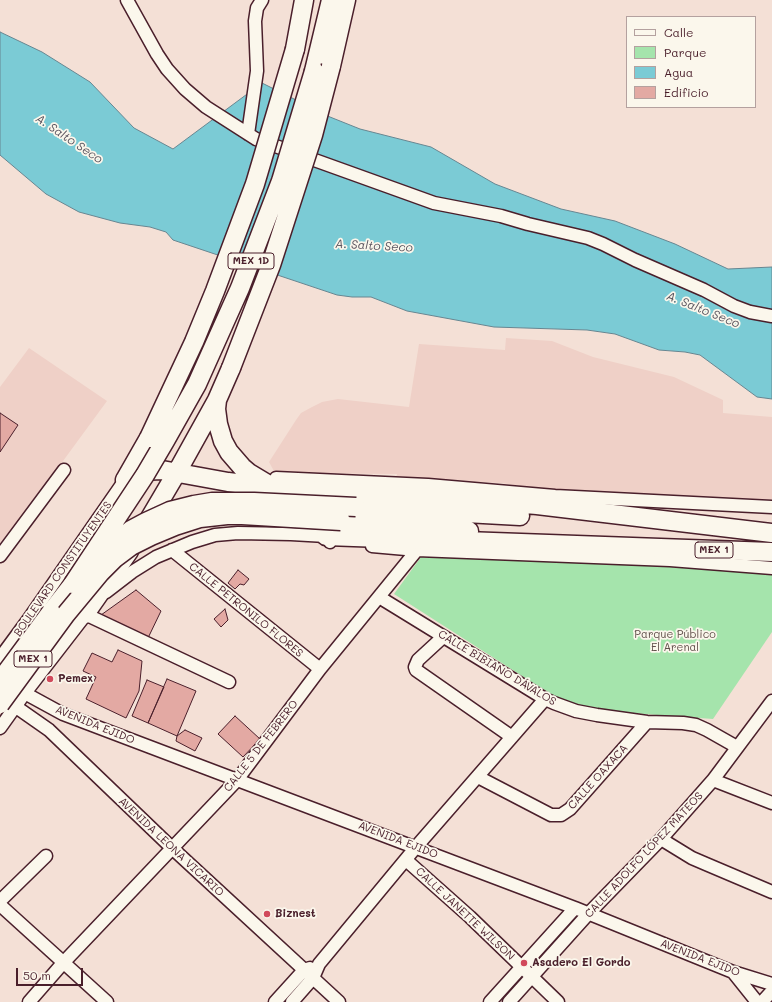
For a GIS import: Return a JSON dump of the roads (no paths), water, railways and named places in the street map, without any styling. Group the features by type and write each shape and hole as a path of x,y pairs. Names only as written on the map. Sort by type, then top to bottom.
{"highway":[{"path":"125,480 149,438 194,342 215,291 255,184 295,49 304,0"},
{"name":"MEX 1D","path":"73,584 145,475 165,441 197,384 240,288 281,181 314,71 331,0"},
{"name":"MEX 1D","path":"85,614 141,533 217,400 231,368 271,265 312,135 331,66 346,0"},
{"path":"217,400 216,409 218,424 230,452 242,467 256,478 277,483"},
{"path":"158,419 162,436 170,443 178,445 196,438"},
{"path":"125,480 135,473 146,470 162,470 228,482 277,483 538,505 772,534"},
{"path":"73,584 93,561 131,530 158,516 182,508 212,502 230,501 504,514 640,526 772,534"},
{"name":"MEX 1","path":"8,705 66,614 100,573 115,558 131,546 152,536 175,526 200,518 242,515 456,529 655,548 772,552"},
{"path":"326,536 655,548"},
{"name":"MEX 1","path":"0,681 73,584"}],"street":[{"path":"127,0 167,69 185,89 206,107 248,134 270,144 434,202 501,216 588,238 704,290 734,306 750,312 772,316"},
{"path":"248,134 257,71 255,21 257,8 262,0"},
{"path":"0,556 64,470"},
{"name":"BOULEVARD CONSTITUYENTES","path":"0,658 31,617 125,480"},
{"path":"277,483 428,485 555,496 772,507"},
{"path":"0,728 8,705 25,693 85,614 108,590 144,564 172,550 215,535 238,533 326,536 327,540 332,542 417,550 616,557 772,568"},
{"name":"CALLE PETRONILO FLORES","path":"172,550 320,669"},
{"name":"CALLE 5 DE FEBRERO","path":"29,1002 63,963 237,780 320,669 417,550"},
{"name":"CALLE BIBIANO DÁVALOS","path":"379,597 545,699 576,711 647,722 683,723 696,725 737,747"},
{"path":"85,614 229,682"},
{"path":"31,617 31,628 34,635 39,640 53,643 64,641 68,638"},
{"path":"0,644 31,617"},
{"path":"443,637 418,660 415,667 416,670 512,737"},
{"path":"0,681 25,693"},
{"name":"AVENIDA EJIDO","path":"25,693 63,714 589,913 733,972 772,984"},
{"name":"AVENIDA LEONA VICARIO","path":"0,697 8,705 49,730 172,848 339,1002"},
{"path":"275,1002 319,964 416,847 545,699"},
{"name":"CALLE ADOLFO LÓPEZ MATEOS","path":"508,1002 589,913 661,839 714,780 772,701"},
{"path":"49,730 63,714"},
{"name":"CALLE OAXACA","path":"478,777 551,815 561,815 570,809 647,722"},
{"path":"714,780 772,803"},
{"path":"661,839 699,861 772,892"},
{"path":"0,901 46,856"},
{"name":"CALLE JANETTE WILSON","path":"406,860 470,917 558,1002"},
{"path":"0,905 107,1002"},
{"name":"CALLE ADOLFO LÓPEZ MATEOS","path":"490,1002 575,908"},
{"path":"733,972 757,1002"},
{"path":"292,1002 309,974"},
{"path":"762,1002 772,991"}],"water":[{"name":"A. Salto Seco","path":"0,32 42,52 90,82 134,128 173,149 262,83 330,117 360,129 431,147 495,184 561,209 615,221 675,244 728,269 772,267 772,399 757,397 700,355 659,350 615,334 587,330 494,327 407,311 371,297 337,295 173,240 166,232 150,227 120,223 79,212 46,194 0,155"}],"place":[{"name":"Pemex","path":"50,679"},
{"name":"Biznest","path":"267,914"},
{"name":"Asadero El Gordo","path":"524,963"}],"park label":[{"name":"Parque Público El Arenal","path":"675,641"}]}
